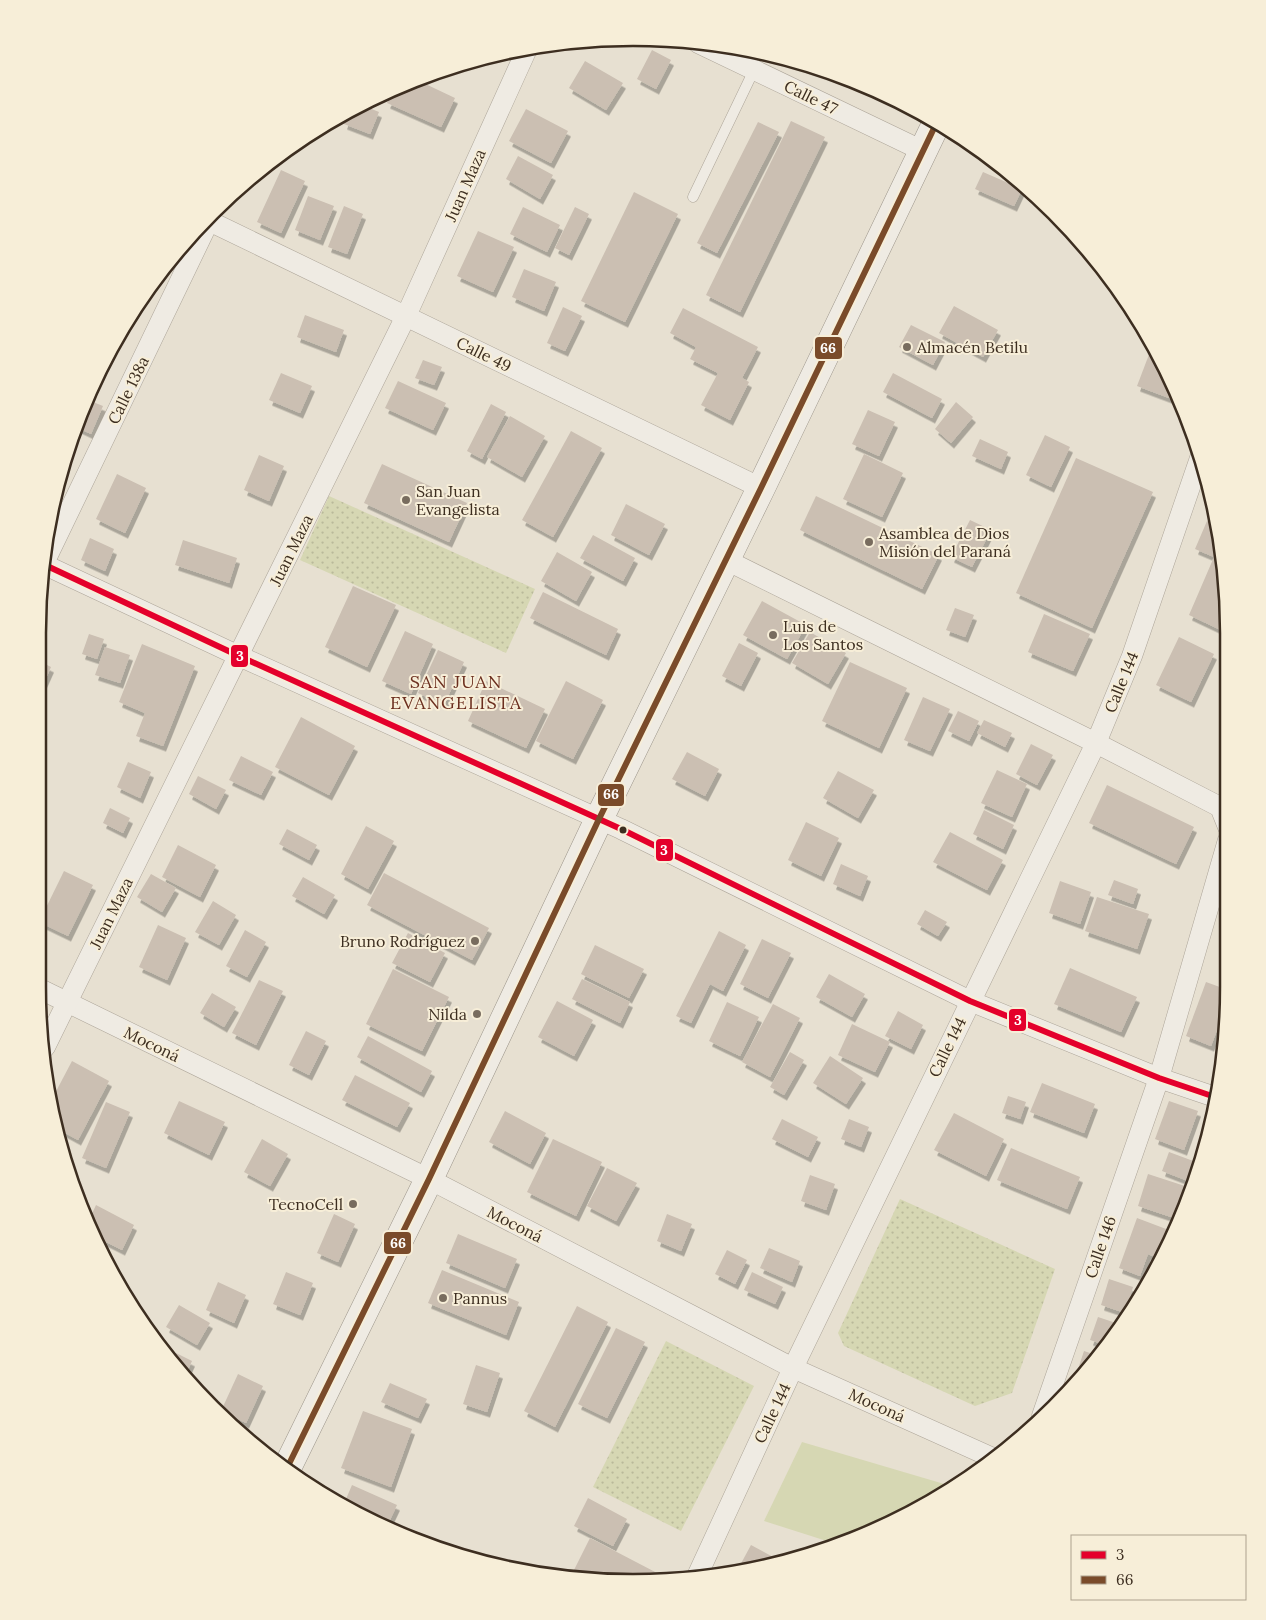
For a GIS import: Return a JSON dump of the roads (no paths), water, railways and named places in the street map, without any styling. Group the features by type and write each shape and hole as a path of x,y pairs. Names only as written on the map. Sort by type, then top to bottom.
{"main road":[{"path":"290,1463 429,1179 599,819 934,130"}],"street":[{"name":"Calle 47","path":"718,52 924,151"},
{"name":"Juan Maza","path":"49,1040 406,316 523,57"},
{"name":"Calle 49","path":"213,223 761,488"},
{"name":"Calle 138a","path":"53,544 200,237"},
{"name":"Calle 144","path":"700,1570 793,1368 1096,743 1132,656 1196,469"},
{"path":"726,560 1096,743 1220,807"},
{"path":"50,567 239,656 599,819 970,1001 1159,1078 1209,1095"},
{"name":"Calle 146","path":"1046,1404 1159,1078 1220,868"},
{"name":"Moconá","path":"46,992 429,1179 793,1368 987,1455"}],"lane":[{"path":"693,198 754,70"}],"place":[{"name":"Almacén Betilu","path":"907,347"},
{"name":"San Juan Evangelista","path":"406,500"},
{"name":"Asamblea de Dios Misión del Paraná","path":"869,542"},
{"name":"Luis de Los Santos","path":"773,635"},
{"name":"Bruno Rodríguez","path":"475,941"},
{"name":"Nilda","path":"477,1014"},
{"name":"TecnoCell","path":"353,1204"},
{"name":"Pannus","path":"443,1298"}],"district":[{"name":"SAN JUAN EVANGELISTA","path":"456,691"}]}
